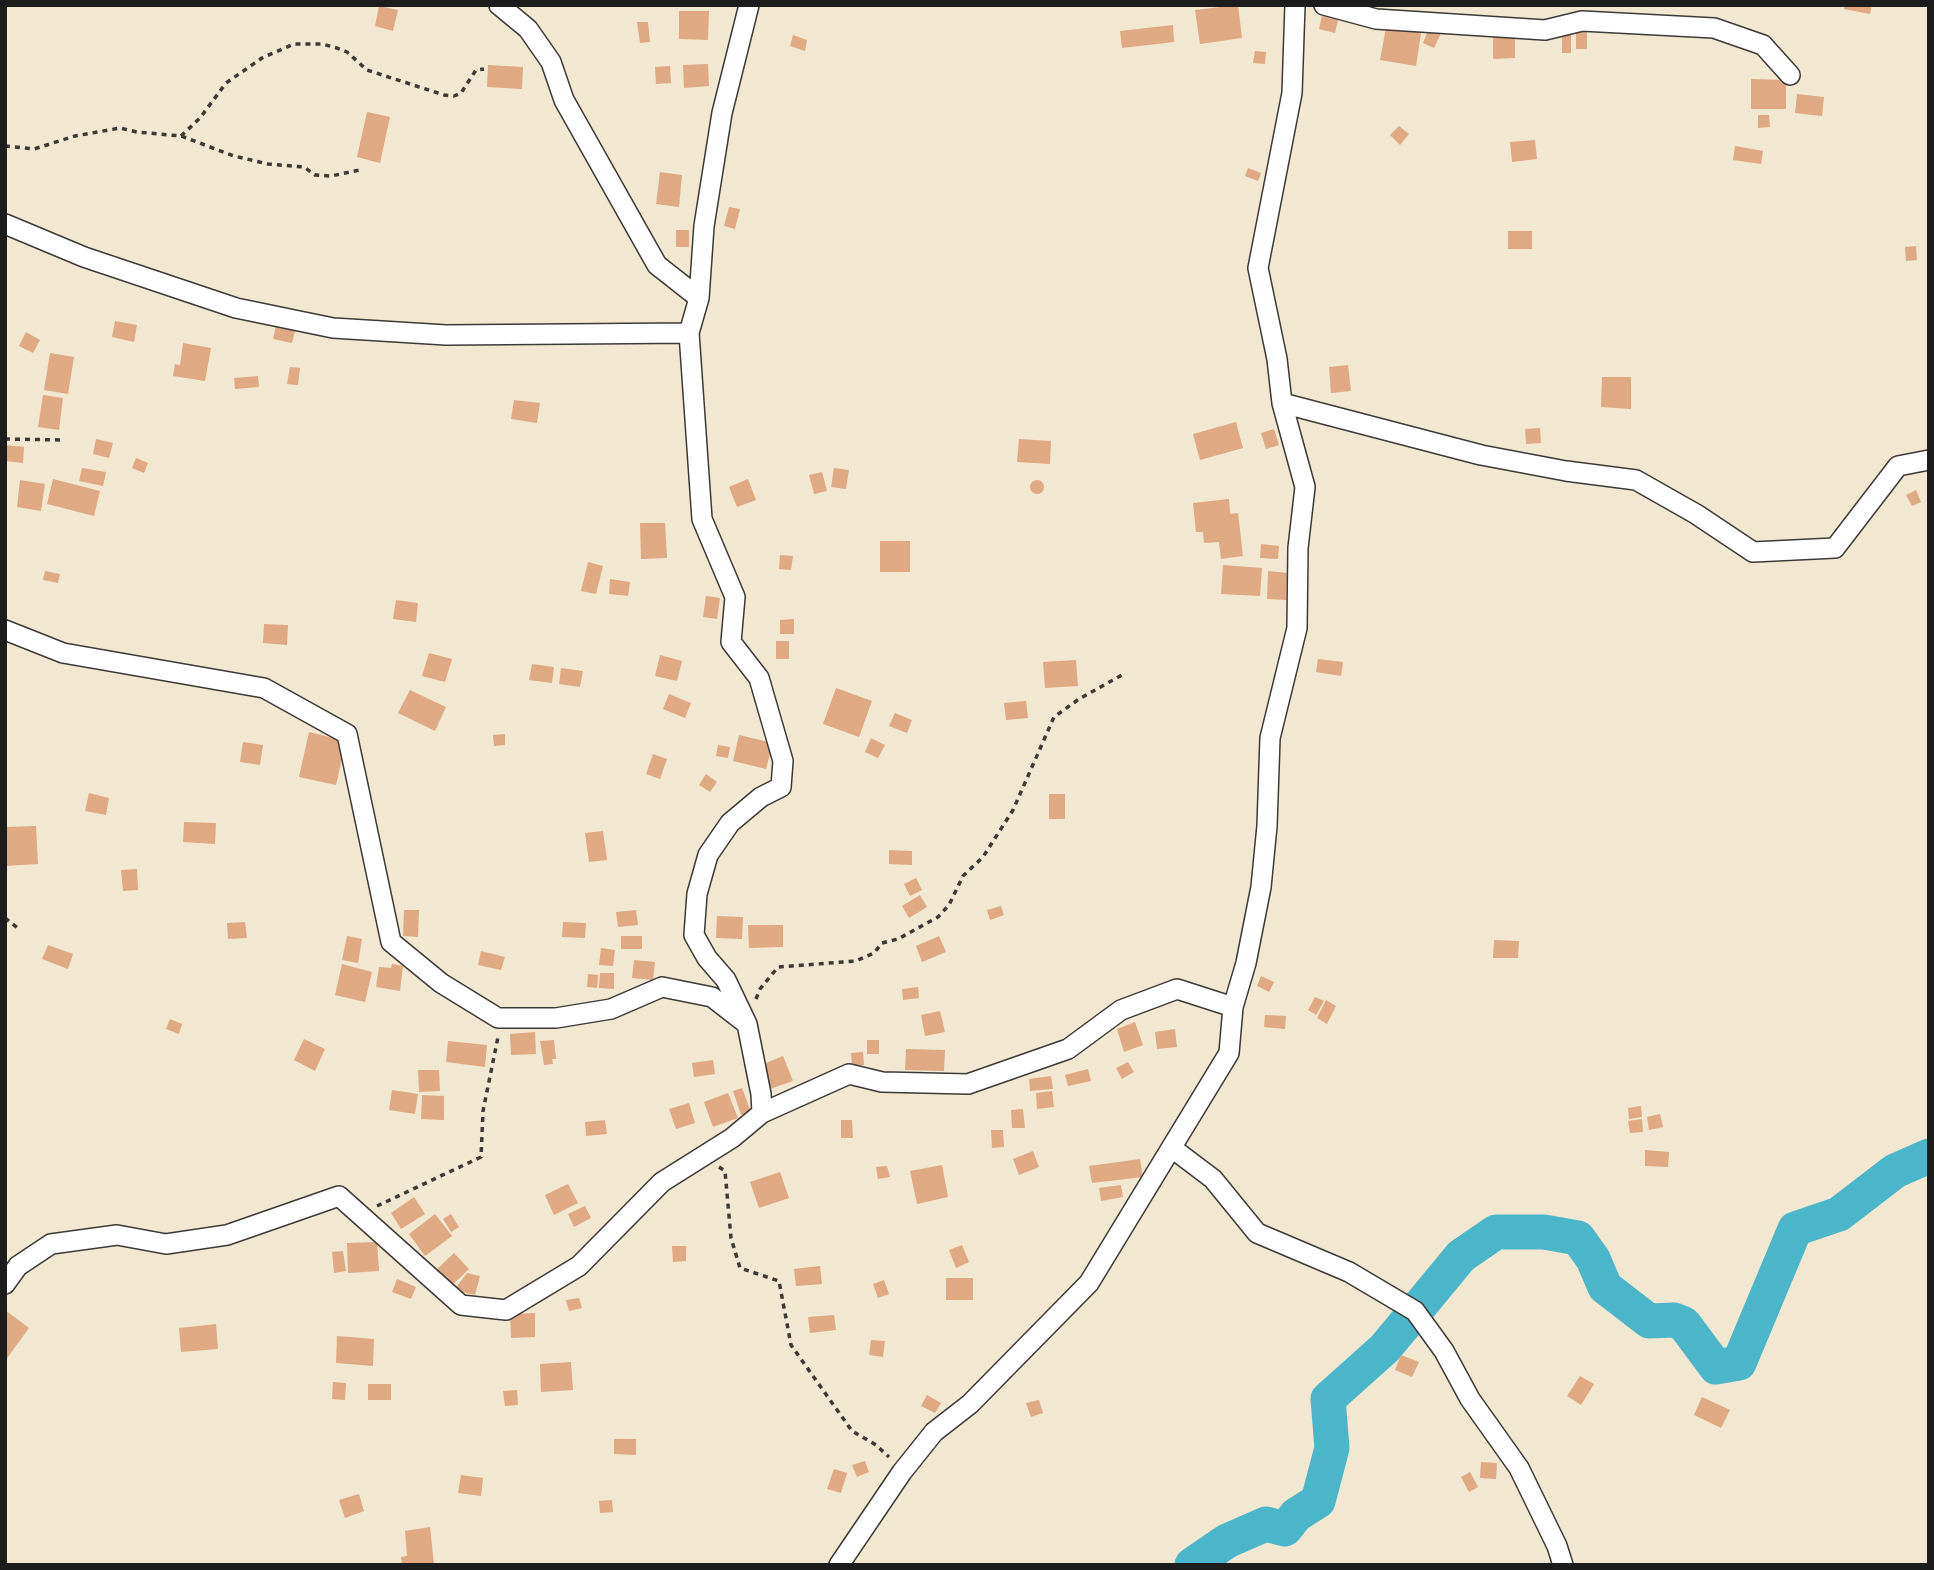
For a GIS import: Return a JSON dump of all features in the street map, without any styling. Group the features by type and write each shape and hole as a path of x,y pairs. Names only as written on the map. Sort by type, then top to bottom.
{"street":[{"path":"499,5 528,29 551,62 564,100 657,265 699,298"},
{"path":"749,5 722,113 704,226 699,298 689,333 702,519 735,597 731,642 759,678 783,761 781,787 761,797 730,823 708,855 697,894 694,935 707,958 726,980 747,1024 761,1094 762,1113"},
{"path":"839,1565 902,1472 934,1432 970,1404 1089,1283 1230,1053 1233,1007 1246,963 1261,887 1267,826 1270,738 1297,628 1298,548 1306,487 1282,404 1277,359 1258,268 1292,93 1295,5"},
{"path":"1324,5 1376,19 1545,30 1582,21 1714,28 1763,45 1790,75"},
{"path":"5,224 84,257 236,308 333,328 446,335 689,333"},
{"path":"1282,404 1481,456 1636,480 1696,514 1753,552 1835,548 1898,466 1929,460"},
{"path":"5,630 63,653 264,688 347,734 391,942 441,983 498,1018 556,1018 611,1009 662,987 712,997 747,1024"},
{"path":"5,1284 18,1266 51,1244 117,1235 166,1244 228,1235 340,1196 461,1305 506,1310 579,1266 662,1182 732,1138 762,1113 849,1074 882,1082 968,1084 1068,1049 1121,1010 1177,989 1233,1007"},
{"path":"1172,1148 1213,1180 1257,1233 1349,1272 1415,1311 1444,1351 1470,1399 1519,1468 1557,1546 1563,1565"}],"path":[{"path":"181,136 200,118 226,83 262,58 295,44 322,44 337,48 367,69 444,95 454,96 461,93 476,70 484,69"},
{"path":"5,146 34,149 75,136 120,128 181,136 234,156 268,164 304,167 315,175 331,176 360,170"},
{"path":"5,439 64,440"},
{"path":"747,1024 760,989 778,967 856,961 874,953 882,943 898,939 939,917 963,876 983,857 1013,810 1054,717 1122,674"},
{"path":"5,918 19,929"},
{"path":"360,1215 481,1157 483,1111 498,1044 498,1018"},
{"path":"703,1156 725,1171 731,1238 740,1268 779,1281 791,1345 852,1431 877,1445 902,1472"}],"building":[{"path":"1238,5 1242,38 1200,44 1195,10"},
{"path":"1845,5 1872,5 1870,14 1844,9"},
{"path":"379,6 398,10 393,31 375,26"},
{"path":"679,11 709,11 708,40 679,39"},
{"path":"1322,16 1338,20 1335,33 1319,29"},
{"path":"637,22 648,22 650,42 640,43"},
{"path":"1387,22 1422,27 1416,66 1380,60"},
{"path":"1173,25 1174,42 1122,48 1120,31"},
{"path":"1429,28 1441,33 1434,48 1423,43"},
{"path":"1576,31 1587,31 1587,49 1576,49"},
{"path":"793,35 807,40 805,51 790,46"},
{"path":"1562,35 1571,35 1571,53 1562,53"},
{"path":"1493,36 1515,36 1515,58 1493,59"},
{"path":"1255,51 1266,52 1265,64 1253,63"},
{"path":"708,64 709,86 684,88 683,65"},
{"path":"488,65 523,67 522,89 487,87"},
{"path":"670,66 671,83 656,84 655,67"},
{"path":"1751,79 1786,80 1786,109 1751,109"},
{"path":"1797,94 1824,97 1822,116 1795,113"},
{"path":"367,112 390,117 380,163 357,157"},
{"path":"1758,115 1769,115 1770,127 1758,128"},
{"path":"1399,126 1409,134 1400,145 1390,135"},
{"path":"1535,140 1537,159 1512,162 1510,142"},
{"path":"1735,146 1763,151 1761,164 1733,160"},
{"path":"1248,168 1261,173 1258,181 1245,176"},
{"path":"660,172 682,175 679,207 656,204"},
{"path":"729,207 740,209 735,229 724,226"},
{"path":"676,230 689,230 689,247 676,247"},
{"path":"1508,231 1532,231 1532,249 1508,249"},
{"path":"1916,246 1917,260 1906,261 1905,247"},
{"path":"115,321 137,325 134,342 112,337"},
{"path":"276,326 295,331 292,343 273,339"},
{"path":"26,332 40,340 33,353 19,346"},
{"path":"183,343 211,348 205,381 173,376 175,364 180,365"},
{"path":"50,353 74,357 68,394 44,390"},
{"path":"1348,365 1351,391 1331,393 1329,367"},
{"path":"290,367 300,368 298,385 287,384"},
{"path":"258,376 259,387 235,389 234,378"},
{"path":"1602,377 1631,377 1631,409 1601,407"},
{"path":"43,395 63,398 59,430 38,427"},
{"path":"514,400 540,403 537,423 511,419"},
{"path":"1236,422 1243,448 1200,460 1193,434"},
{"path":"1540,428 1541,443 1526,444 1525,429"},
{"path":"1274,429 1279,445 1266,449 1261,433"},
{"path":"96,439 113,443 109,458 93,454"},
{"path":"1019,439 1051,441 1050,464 1017,462"},
{"path":"5,445 24,447 23,463 5,461"},
{"path":"136,458 148,463 144,473 132,468"},
{"path":"82,468 106,472 103,486 79,481"},
{"path":"834,468 849,470 846,489 831,487"},
{"path":"822,472 827,491 814,494 809,475"},
{"path":"53,479 100,491 94,516 47,504"},
{"path":"748,479 756,500 737,507 729,487"},
{"path":"20,480 45,484 41,511 17,507"},
{"path":"1037,480 1042,482 1042,492 1037,494 1032,492 1030,487 1032,482"},
{"path":"1916,490 1921,502 1912,506 1906,495"},
{"path":"1229,499 1230,514 1238,513 1243,556 1221,559 1219,542 1204,543 1203,532 1196,532 1193,503"},
{"path":"640,523 665,523 667,558 641,559"},
{"path":"880,541 910,541 910,572 880,572"},
{"path":"1261,544 1279,546 1278,559 1260,558"},
{"path":"780,555 793,556 791,570 779,569"},
{"path":"588,562 603,566 596,594 581,591"},
{"path":"1223,565 1262,568 1260,596 1221,594"},
{"path":"45,571 60,574 58,583 43,580"},
{"path":"1268,571 1287,573 1286,600 1267,599"},
{"path":"610,579 630,582 628,596 609,594"},
{"path":"706,596 720,598 717,619 703,617"},
{"path":"396,600 418,603 416,622 393,619"},
{"path":"794,619 794,634 780,634 780,620"},
{"path":"264,624 288,625 287,645 263,643"},
{"path":"776,641 789,641 789,659 776,659"},
{"path":"429,653 452,659 445,682 422,676"},
{"path":"660,655 682,661 677,681 655,676"},
{"path":"1318,659 1343,662 1341,676 1316,672"},
{"path":"1076,660 1078,686 1045,688 1043,662"},
{"path":"532,664 554,667 552,683 529,680"},
{"path":"561,668 583,671 580,687 559,684"},
{"path":"836,688 872,701 859,737 823,724"},
{"path":"410,690 446,707 435,731 398,713"},
{"path":"669,694 691,703 685,718 663,709"},
{"path":"1026,701 1028,718 1006,720 1004,703"},
{"path":"895,713 912,720 907,733 889,726"},
{"path":"309,732 346,741 336,785 299,777"},
{"path":"505,734 505,745 494,746 493,735"},
{"path":"739,735 773,743 766,769 733,761"},
{"path":"871,738 885,745 878,758 865,752"},
{"path":"243,742 263,745 260,765 240,762"},
{"path":"718,745 730,747 728,758 716,756"},
{"path":"653,754 667,759 660,779 646,774"},
{"path":"706,774 717,782 710,792 699,785"},
{"path":"89,793 109,798 106,815 85,811"},
{"path":"1049,794 1065,794 1065,819 1049,819"},
{"path":"184,822 216,823 215,844 183,842"},
{"path":"36,826 38,864 5,866 5,827"},
{"path":"603,831 607,860 589,862 585,833"},
{"path":"889,850 912,851 912,865 889,864"},
{"path":"137,869 138,890 123,891 121,870"},
{"path":"916,878 922,890 910,896 904,884"},
{"path":"920,895 927,907 909,918 902,906"},
{"path":"1001,906 1004,915 990,920 987,910"},
{"path":"404,910 419,910 418,937 403,936"},
{"path":"636,910 638,925 618,927 616,912"},
{"path":"717,916 743,917 742,939 716,938"},
{"path":"245,922 247,938 228,939 227,923"},
{"path":"563,922 586,923 585,938 562,937"},
{"path":"748,925 783,925 783,947 749,948"},
{"path":"347,936 362,939 358,963 342,960"},
{"path":"621,936 642,936 642,949 621,949"},
{"path":"939,936 946,952 922,962 916,946"},
{"path":"1494,940 1519,941 1518,958 1493,958"},
{"path":"48,945 73,954 68,969 42,959"},
{"path":"601,948 615,950 613,966 599,965"},
{"path":"481,951 505,957 501,970 478,965"},
{"path":"634,960 655,962 653,980 632,978"},
{"path":"342,964 372,972 365,1002 335,995"},
{"path":"392,964 403,966 400,991 376,987 379,967 391,968"},
{"path":"600,973 614,973 614,989 599,988"},
{"path":"588,974 598,975 597,988 587,987"},
{"path":"1261,976 1274,982 1269,992 1257,986"},
{"path":"918,987 919,998 903,1000 902,989"},
{"path":"1315,997 1324,1001 1316,1015 1308,1010"},
{"path":"1326,1000 1336,1006 1327,1024 1317,1018"},
{"path":"940,1011 945,1032 925,1036 921,1015"},
{"path":"1265,1015 1286,1016 1285,1029 1264,1027"},
{"path":"170,1019 182,1024 179,1034 166,1029"},
{"path":"1135,1022 1143,1045 1124,1052 1117,1029"},
{"path":"1175,1029 1177,1047 1157,1049 1155,1032"},
{"path":"535,1032 536,1054 511,1055 510,1034"},
{"path":"304,1039 325,1049 315,1071 294,1060"},
{"path":"554,1040 556,1059 552,1059 553,1064 544,1065 540,1041"},
{"path":"867,1040 879,1040 879,1054 867,1054"},
{"path":"448,1041 487,1045 485,1067 446,1062"},
{"path":"906,1049 945,1050 944,1071 905,1070"},
{"path":"863,1052 864,1065 852,1066 851,1053"},
{"path":"783,1056 793,1081 770,1089 761,1065"},
{"path":"713,1060 715,1074 694,1077 692,1063"},
{"path":"1128,1062 1134,1072 1122,1079 1116,1068"},
{"path":"1088,1069 1091,1081 1068,1086 1065,1075"},
{"path":"418,1070 439,1070 440,1091 419,1092"},
{"path":"1051,1076 1053,1089 1030,1091 1029,1079"},
{"path":"742,1088 751,1112 741,1115 733,1091"},
{"path":"392,1090 418,1094 415,1114 389,1110"},
{"path":"1052,1091 1054,1107 1037,1109 1036,1093"},
{"path":"728,1093 738,1118 713,1127 704,1102"},
{"path":"422,1095 444,1096 444,1120 421,1119"},
{"path":"689,1103 695,1123 676,1129 669,1109"},
{"path":"1641,1106 1642,1117 1629,1119 1628,1108"},
{"path":"1023,1109 1025,1128 1012,1128 1011,1110"},
{"path":"1660,1114 1663,1127 1649,1130 1647,1117"},
{"path":"1642,1119 1643,1132 1630,1133 1628,1121"},
{"path":"605,1120 607,1134 586,1136 585,1122"},
{"path":"841,1120 852,1120 853,1138 841,1138"},
{"path":"991,1130 1003,1130 1004,1147 992,1148"},
{"path":"1645,1150 1669,1152 1668,1167 1645,1166"},
{"path":"1033,1151 1039,1167 1019,1175 1013,1159"},
{"path":"1140,1159 1143,1177 1092,1183 1089,1166"},
{"path":"942,1165 948,1197 917,1204 910,1171"},
{"path":"887,1166 890,1177 878,1179 876,1167"},
{"path":"780,1172 789,1198 759,1208 750,1182"},
{"path":"568,1184 578,1203 554,1215 545,1195"},
{"path":"1121,1185 1123,1197 1101,1201 1099,1188"},
{"path":"414,1197 425,1214 401,1229 391,1213"},
{"path":"585,1206 591,1218 574,1227 568,1214"},
{"path":"435,1214 452,1236 425,1256 409,1234"},
{"path":"451,1214 459,1227 451,1232 443,1219"},
{"path":"377,1242 379,1271 348,1273 347,1243"},
{"path":"962,1245 969,1262 956,1268 949,1250"},
{"path":"672,1246 686,1246 686,1261 673,1262"},
{"path":"343,1251 346,1271 334,1273 332,1252"},
{"path":"454,1253 469,1269 449,1288 434,1272"},
{"path":"820,1266 822,1284 796,1286 794,1269"},
{"path":"467,1273 480,1276 475,1295 454,1290"},
{"path":"946,1278 973,1278 973,1300 946,1300"},
{"path":"397,1279 416,1287 411,1299 392,1292"},
{"path":"884,1280 889,1294 878,1298 873,1284"},
{"path":"579,1298 582,1308 569,1311 566,1300"},
{"path":"5,1310 29,1328 5,1361"},
{"path":"535,1313 535,1337 511,1338 510,1314"},
{"path":"834,1315 836,1330 810,1333 808,1317"},
{"path":"216,1324 218,1349 181,1352 179,1328"},
{"path":"337,1336 374,1339 373,1366 336,1363"},
{"path":"871,1340 885,1341 883,1357 869,1355"},
{"path":"1401,1355 1419,1362 1412,1377 1395,1370"},
{"path":"571,1362 573,1390 541,1392 540,1364"},
{"path":"1580,1376 1594,1384 1581,1405 1567,1396"},
{"path":"333,1382 346,1383 345,1400 332,1399"},
{"path":"368,1384 391,1384 391,1400 368,1400"},
{"path":"517,1390 518,1405 505,1406 503,1391"},
{"path":"927,1395 941,1403 935,1413 921,1406"},
{"path":"1702,1397 1730,1410 1721,1428 1694,1415"},
{"path":"1039,1400 1043,1413 1031,1417 1026,1403"},
{"path":"614,1439 636,1439 636,1455 614,1454"},
{"path":"865,1461 869,1472 857,1477 852,1465"},
{"path":"1481,1462 1497,1463 1496,1479 1480,1478"},
{"path":"834,1469 847,1473 841,1493 827,1489"},
{"path":"1470,1472 1478,1487 1469,1492 1461,1477"},
{"path":"461,1475 483,1478 481,1496 458,1493"},
{"path":"359,1494 364,1511 345,1518 339,1500"},
{"path":"612,1500 613,1512 600,1513 599,1501"},
{"path":"430,1527 434,1565 402,1565 401,1557 407,1556 405,1531"}],"waterway":[{"path":"1192,1565 1227,1541 1266,1524 1285,1529 1296,1515 1318,1501 1332,1448 1328,1399 1385,1348 1461,1256 1496,1232 1544,1232 1578,1238 1593,1259 1605,1287 1649,1321 1674,1320 1684,1324 1716,1367 1739,1363 1795,1229 1839,1214 1895,1171 1929,1156"}]}
